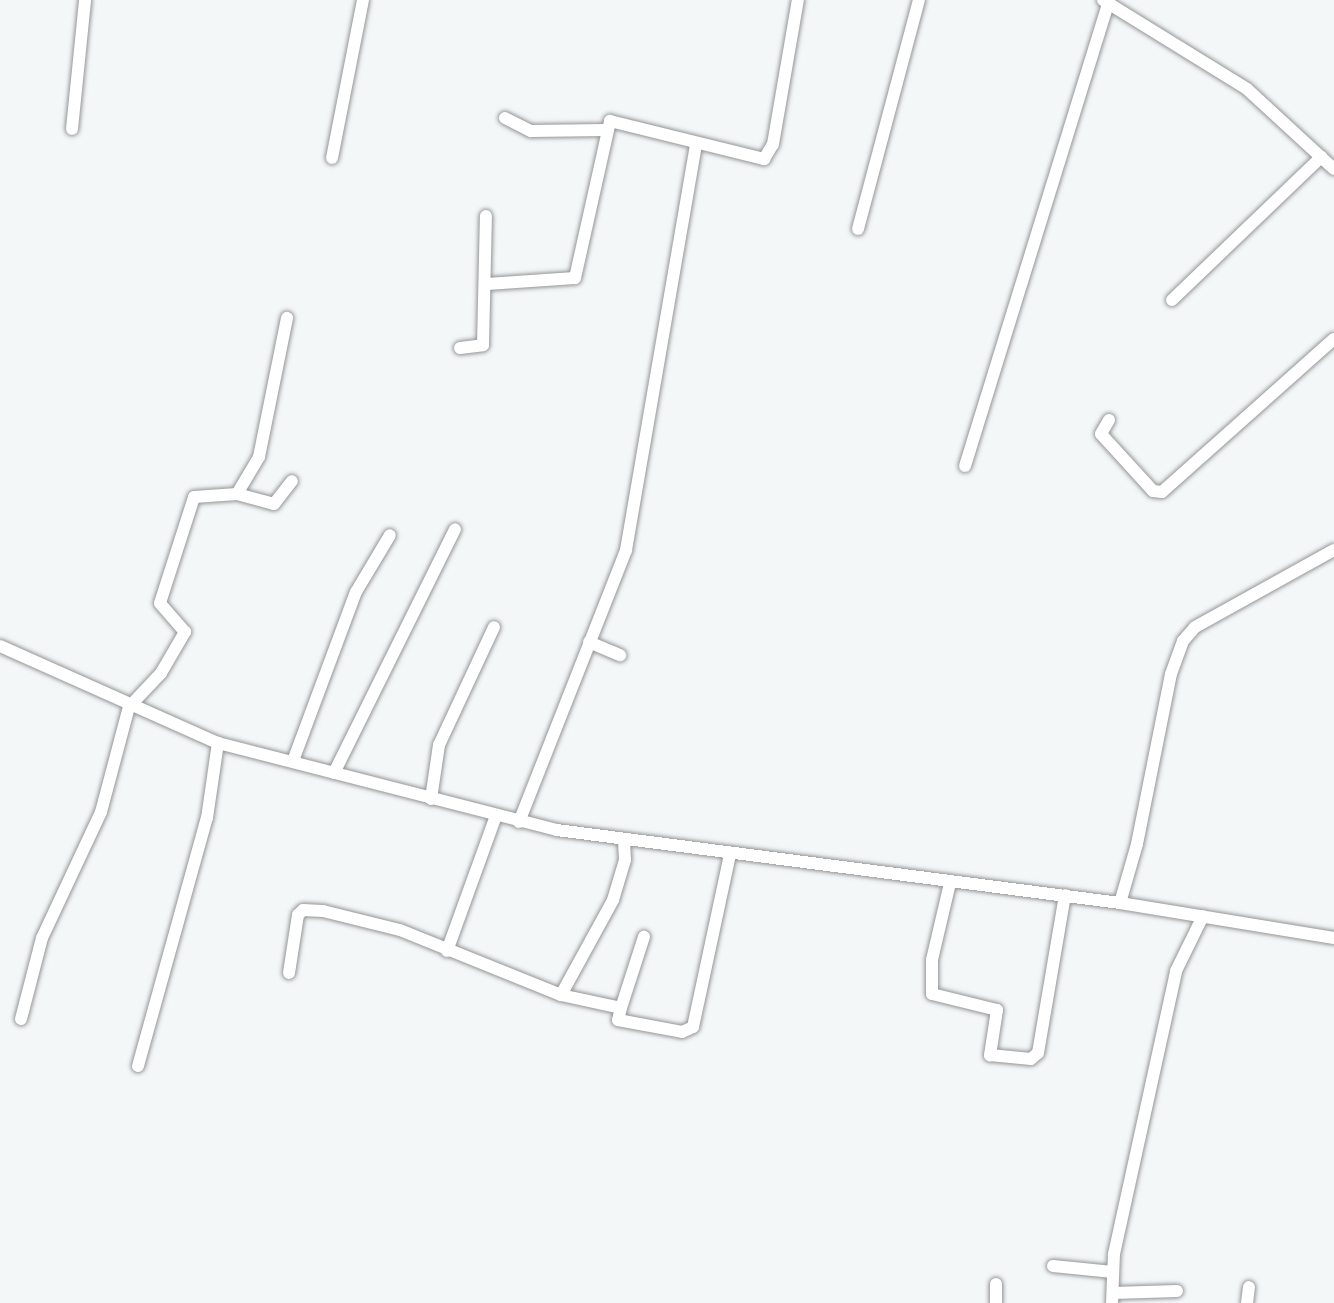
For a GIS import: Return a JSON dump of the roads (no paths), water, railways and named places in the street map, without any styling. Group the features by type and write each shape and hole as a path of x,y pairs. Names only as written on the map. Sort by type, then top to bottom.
{"street":[{"path":"72,129 85,0"},
{"path":"332,158 363,0"},
{"path":"487,284 575,278 605,130 615,120 696,146 761,160 768,155 798,0"},
{"path":"858,229 919,0"},
{"path":"965,466 1107,1 1247,89 1334,169"},
{"path":"505,118 531,131 605,130"},
{"path":"519,822 626,550 696,146"},
{"path":"1172,300 1321,157"},
{"path":"460,348 483,345 487,284 486,216"},
{"path":"237,494 259,457 287,318"},
{"path":"1109,420 1101,434 1153,491 1162,492 1334,339"},
{"path":"21,1019 42,938 104,801 129,707 161,673 185,632 160,603 194,497 237,494 274,504 292,481"},
{"path":"334,773 455,529"},
{"path":"293,761 356,592 390,535"},
{"path":"1120,903 1137,844 1171,674 1183,641 1195,627 1334,550"},
{"path":"431,799 439,745 494,627"},
{"path":"589,642 620,655"},
{"path":"0,646 129,707 218,743 519,822 624,841 1065,895 1334,938"},
{"path":"138,1066 207,818 218,743"},
{"path":"447,951 496,816"},
{"path":"561,995 613,900 625,860 624,841"},
{"path":"644,937 618,1020 682,1032 693,1027 730,855"},
{"path":"950,883 932,960 932,994 997,1010 990,1055 1031,1059 1038,1053 1065,895"},
{"path":"289,973 303,910 365,920 561,995 621,1008"},
{"path":"1177,1291 1112,1298 1113,1272 1176,971 1203,916"},
{"path":"1053,1266 1113,1272"},
{"path":"996,1284 996,1303"},
{"path":"1247,1303 1249,1287"}]}
